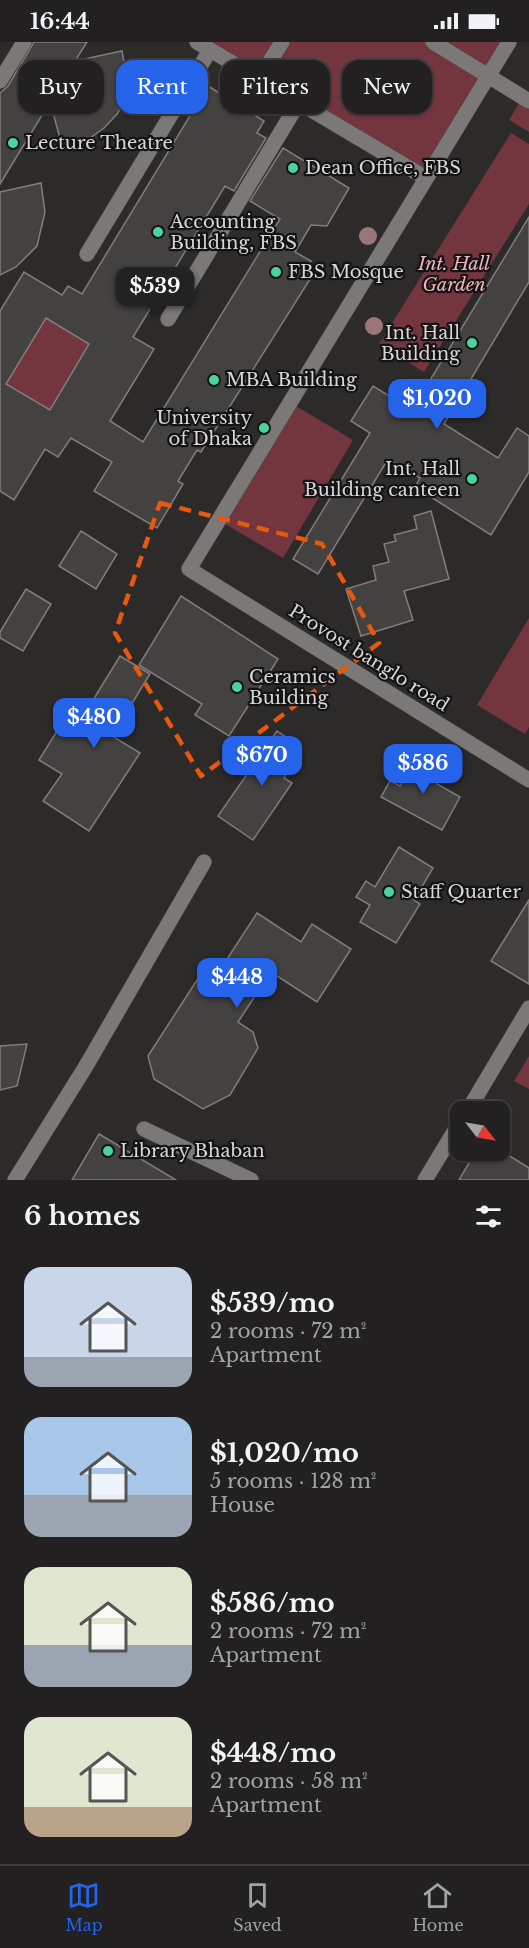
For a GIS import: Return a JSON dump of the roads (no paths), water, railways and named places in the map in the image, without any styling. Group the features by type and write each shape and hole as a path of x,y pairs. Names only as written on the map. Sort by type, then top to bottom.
{"street":[{"path":"0,81 24,42"},
{"path":"271,60 282,42"},
{"path":"433,42 529,101"},
{"path":"319,114 426,178 509,42"},
{"path":"87,254 204,46 227,60"},
{"path":"168,318 292,114"},
{"name":"Provost banglo road","path":"426,178 189,569 529,780"},
{"path":"15,1180 86,1066 204,862"},
{"path":"474,1101 529,1008"},
{"path":"144,1129 251,1180"},
{"path":"425,1180 450,1139"}],"place":[{"name":"Lecture Theatre","path":"13,143"},
{"name":"Dean Office, FBS","path":"293,168"},
{"name":"Accounting Building, FBS","path":"158,232"},
{"name":"FBS Mosque","path":"276,272"},
{"name":"Int. Hall Building","path":"472,343"},
{"name":"MBA Building","path":"214,380"},
{"name":"University of Dhaka","path":"264,428"},
{"name":"Int. Hall Building canteen","path":"472,479"},
{"name":"Ceramics Building","path":"237,687"},
{"name":"Staff Quarter","path":"389,892"},
{"name":"Library Bhaban","path":"108,1151"}],"park label":[{"name":"Int. Hall Garden","path":"454,274"}]}
